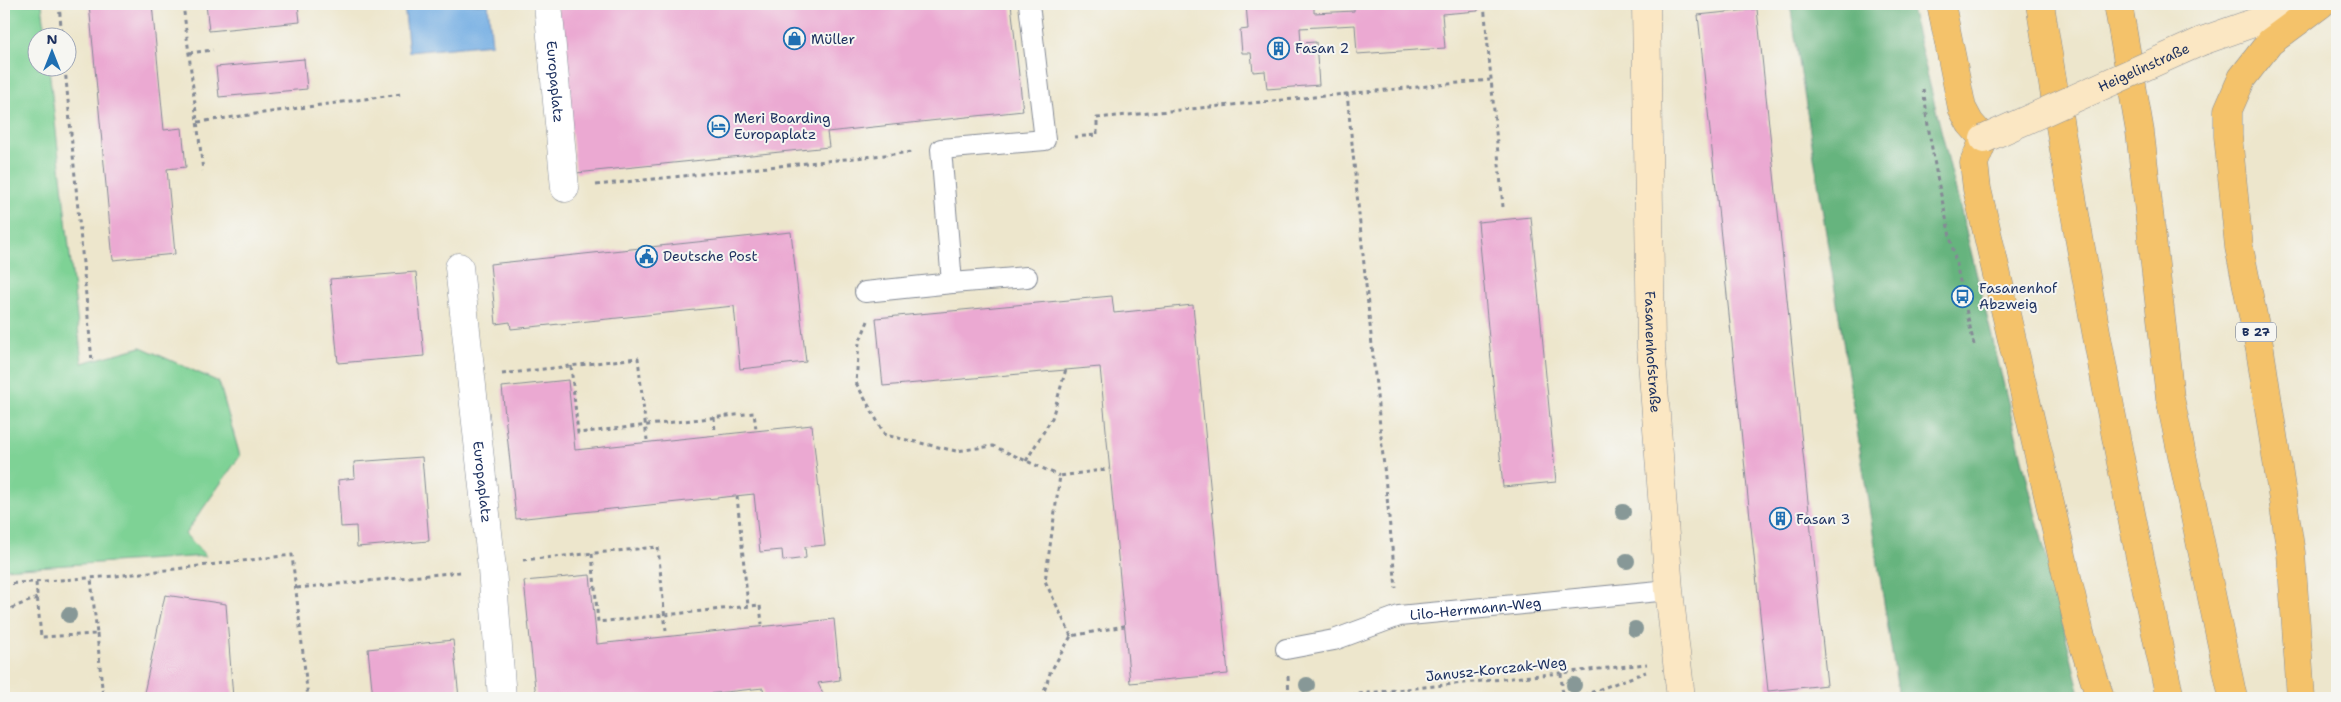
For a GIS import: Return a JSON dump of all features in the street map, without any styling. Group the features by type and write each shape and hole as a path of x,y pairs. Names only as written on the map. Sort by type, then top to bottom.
{"highway":[{"path":"1941,4 1962,108 1970,123 1984,139 1974,163 1977,189 2080,633 2100,698"},
{"path":"2040,4 2098,352 2134,536 2170,698"},
{"path":"2118,4 2140,132 2170,398 2233,698"},
{"name":"B 27","path":"2301,698 2291,553 2260,350 2239,248 2229,154 2228,110 2242,78 2270,42 2322,4"}],"street":[{"name":"Europaplatz","path":"548,4 566,188"},
{"name":"Fasanenhofstraße","path":"1646,4 1651,347 1669,590 1681,698"},
{"name":"Heigelinstraße","path":"1984,139 2202,41 2307,4"},
{"name":"Europaplatz","path":"459,267 472,378 502,698"}],"lane":[{"path":"952,284 941,149 1045,140 1029,4"},
{"path":"873,291 1027,276"},
{"name":"Lilo-Herrmann-Weg","path":"1286,649 1334,640 1399,616 1669,590"}],"path":[{"path":"59,4 61,28"},
{"path":"183,4 203,171"},
{"path":"1484,4 1503,207"},
{"path":"189,53 213,50"},
{"path":"66,78 92,361"},
{"path":"1045,140 1098,135 1097,118 1490,80"},
{"path":"1347,93 1399,616"},
{"path":"198,122 401,94"},
{"path":"1926,114 1937,177 1974,345"},
{"path":"566,188 941,149"},
{"path":"873,291 859,343 856,383 884,435 956,451 993,446 1060,476 1109,469"},
{"path":"472,378 638,358 647,440"},
{"path":"571,366 578,433 754,413 756,429"},
{"path":"1026,461 1052,418 1066,370"},
{"path":"714,417 715,433"},
{"path":"1060,476 1045,581 1071,636"},
{"path":"736,496 748,606"},
{"path":"592,554 598,622 760,605 762,624"},
{"path":"4,584 91,579 292,555 308,698"},
{"path":"91,579 103,698"},
{"path":"36,583 41,637 97,634"},
{"path":"4,611 37,598"},
{"path":"1042,698 1050,673 1071,636 1124,626"},
{"path":"1576,698 1676,660"},
{"name":"Janusz-Korczak-Weg","path":"1319,698 1676,660"},
{"path":"1561,673 1563,698"}],"green space":[{"path":"4,4 42,4 45,28 28,28 28,78 50,78 82,363 141,347 219,382 240,456 185,534 206,556 4,569"},
{"path":"1685,4 1752,4 1686,9"},
{"path":"1790,4 1910,4 2081,698 1899,698"}],"water":[{"path":"404,4 488,4 492,44 409,52"}],"building":[{"path":"89,4 152,4 164,130 182,128 186,167 167,169 175,254 113,260"},
{"path":"206,4 298,4 300,22 209,31"},
{"path":"557,4 1011,4 1023,111 827,132 829,147 576,173"},
{"path":"1246,4 1314,4 1314,13 1354,11 1354,4 1478,4 1478,11 1442,14 1445,48 1357,54 1355,25 1300,28 1301,43 1316,42 1319,85 1267,89 1265,71 1253,72 1251,53 1242,53 1240,30 1248,29"},
{"path":"1757,9 1827,685 1768,691 1698,15"},
{"path":"304,59 307,89 219,97 216,67"},
{"path":"1531,217 1556,482 1503,487 1478,222"},
{"path":"791,232 806,362 740,369 734,306 511,329 510,322 496,324 490,264"},
{"path":"416,272 424,356 338,363 330,279"},
{"path":"1112,296 1114,313 1193,305 1228,674 1130,683 1100,367 883,386 876,318"},
{"path":"568,380 575,450 812,425 825,545 805,547 806,558 783,561 782,550 760,552 754,494 516,519 502,387"},
{"path":"422,457 429,541 357,547 356,526 341,527 338,480 355,478 354,462"},
{"path":"590,575 597,644 834,619 840,680 818,683 825,698 765,698 763,688 669,698 536,698 524,581"},
{"path":"165,595 226,604 233,698 127,698 144,693"},
{"path":"453,640 459,698 373,698 368,649"}],"place":[{"name":"Müller","path":"795,39"},
{"name":"Fasan 2","path":"1279,48"},
{"name":"Meri Boarding Europaplatz","path":"718,126"},
{"name":"Deutsche Post","path":"647,256"},
{"name":"Fasanenhof Abzweig","path":"1963,296"},
{"name":"Fasan 3","path":"1780,519"}]}
